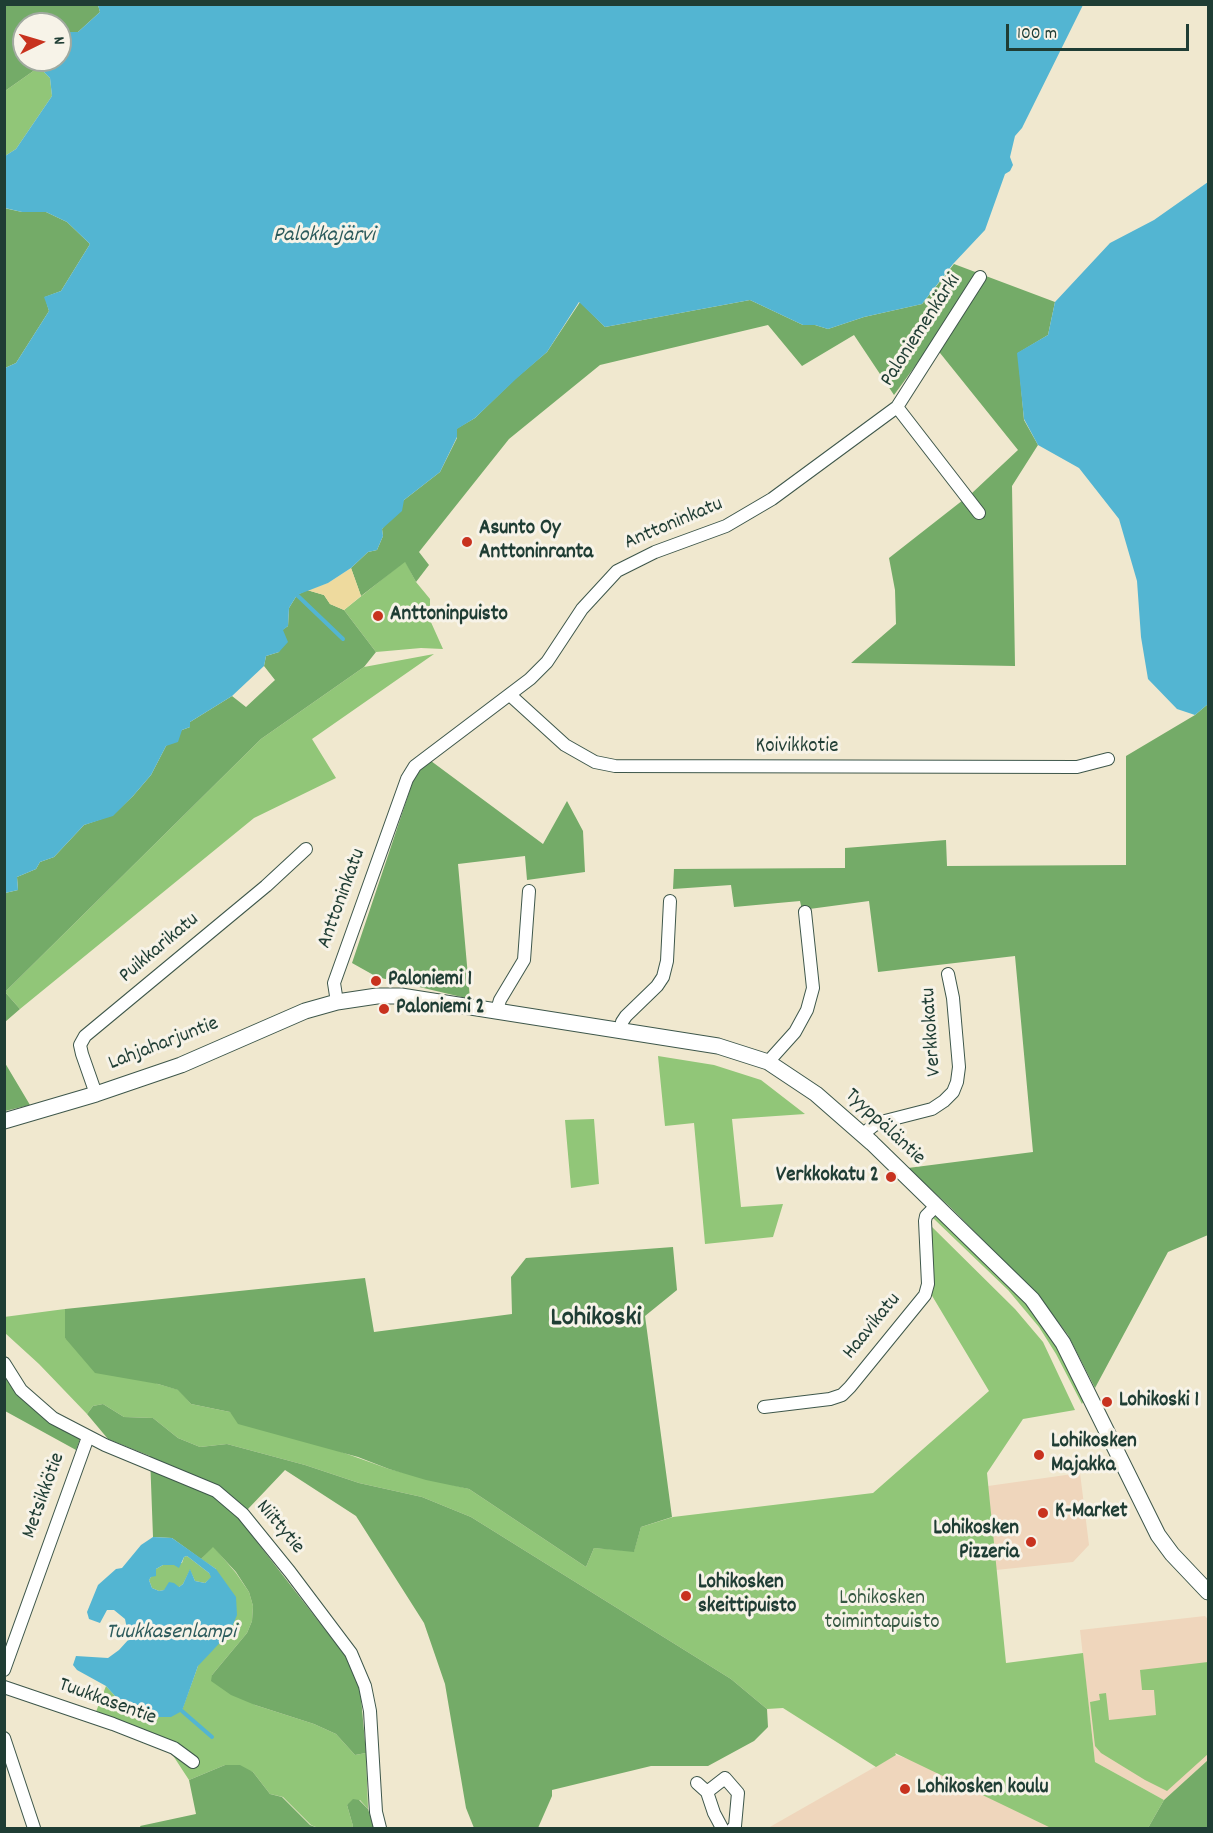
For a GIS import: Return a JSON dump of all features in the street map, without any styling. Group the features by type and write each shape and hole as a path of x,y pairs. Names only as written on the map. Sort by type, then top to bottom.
{"street":[{"name":"Paloniemenkärki","path":"897,407 980,277"},
{"path":"897,407 979,513"},
{"name":"Anttoninkatu","path":"336,1002 334,983 407,779 414,766 510,695 547,662 582,609 617,571 655,552 726,526 772,499 897,407"},
{"name":"Koivikkotie","path":"510,695 565,745 595,762 615,766 1077,767 1108,759"},
{"name":"Puikkarikatu","path":"96,1094 80,1045 85,1036 266,886 306,849"},
{"path":"497,1010 500,1000 524,960 529,891"},
{"path":"621,1030 626,1016 657,986 663,977 667,961 670,901"},
{"path":"768,1062 795,1032 807,1010 813,988 805,912"},
{"name":"Verkkokatu","path":"862,1135 881,1122 932,1109 952,1092 957,1082 958,1067 953,998 948,974"},
{"name":"Tyyppäläntie","path":"336,1002 377,996 401,996 718,1046 768,1062 816,1094 862,1135 1032,1299 1049,1321 1088,1390 1158,1535 1172,1554 1209,1592"},
{"name":"Lahjaharjuntie","path":"4,1121 96,1094 181,1065 304,1011 336,1002"},
{"name":"Haavikatu","path":"764,1407 830,1399 842,1395 850,1387 925,1295 928,1284 925,1221 926,1216 936,1206"},
{"name":"Niittytie","path":"4,1364 21,1390 53,1418 105,1445 216,1491 233,1504 290,1572 351,1653 365,1686 370,1711 373,1785 380,1828"},
{"name":"Metsikkötie","path":"4,1670 88,1437"},
{"name":"Tuukkasentie","path":"4,1687 113,1724 174,1748 194,1762"},
{"path":"4,1738 34,1828"},
{"path":"707,1792 725,1779 738,1793 733,1828"},
{"path":"697,1783 707,1792 722,1828"}],"shaded area":[{"path":"1080,1473 1089,1545 1073,1562 996,1570 988,1486"},
{"path":"1205,1616 1208,1619 1208,1760 1164,1800 1095,1762 1080,1630"},
{"name":"Lohikosken koulu","path":"896,1755 924,1764 1053,1828 768,1828"}],"green space":[{"path":"5,5 98,5 100,12 78,32 72,32 72,12 12,12 12,72 32,72 5,91"},
{"path":"32,72 44,72 50,78 52,96 16,149 5,156 5,91"},
{"path":"4,208 22,212 46,212 67,222 90,244 61,291 45,297 49,311 16,363 5,368"},
{"path":"954,264 1055,302 1048,335 1018,353 1024,420 1038,445 1012,486 1015,666 851,663 896,624 895,590 889,558 972,493 1018,450 932,343 894,395 854,335 802,366 768,325 600,365 509,439 419,552 429,565 416,582 405,562 361,596 351,568 368,552 377,550 383,536 382,529 404,500 440,472 457,438 456,429 475,418 547,352 580,302 605,327 750,300 803,325 815,325 828,329 864,317 922,304"},
{"path":"405,561 416,582 430,599 430,620 443,649 421,648 376,652 344,610"},
{"path":"307,590 324,595 330,604 344,610 376,652 364,667 261,739 5,992 5,893 18,890 17,877 36,869 40,862 54,857 84,825 113,815 151,775 166,746 182,730 190,727 190,722 232,696 246,707 275,680 264,666 266,656 279,652 282,630 288,626 289,608 297,595"},
{"path":"434,654 312,739 336,778 254,818 20,1009 5,992 261,739 364,667"},
{"path":"1208,704 1208,1235 1168,1252 1095,1388 1068,1335 1037,1294 908,1168 1033,1152 1015,956 878,972 869,901 802,910 800,901 734,907 731,885 673,889 674,869 845,868 845,848 946,840 947,866 1126,865 1126,756 1195,715"},
{"path":"431,761 543,844 567,801 583,831 585,872 527,880 525,856 458,864 470,999 377,977 352,963 414,778 421,768"},
{"path":"5,992 20,1009 5,1022"},
{"path":"658,1056 714,1065 761,1080 805,1114 732,1119 741,1207 783,1204 773,1237 705,1244 694,1123 665,1126"},
{"path":"5,1063 30,1105 5,1111"},
{"path":"594,1119 599,1184 571,1188 565,1120"},
{"path":"937,1216 1030,1307 1059,1348 1084,1400 1082,1404 1039,1327 1008,1290 933,1218"},
{"name":"Lohikosken toimintapuisto","path":"930,1225 1015,1309 1043,1342 1075,1410 1023,1419 987,1473 1006,1663 1083,1653 1095,1762 1164,1800 1148,1828 1051,1828 895,1753 896,1755 876,1767 783,1708 767,1709 731,1679 471,1517 422,1497 359,1483 305,1465 227,1444 200,1447 178,1438 153,1418 124,1417 103,1404 93,1406 87,1414 39,1364 5,1333 4,1317 65,1309 65,1338 158,1384 179,1390 191,1404 230,1412 389,1469 469,1489 586,1567 594,1548 634,1551 641,1527 673,1517 873,1493 989,1391 931,1294 934,1288"},
{"path":"673,1247 677,1290 645,1316 672,1517 641,1527 634,1552 594,1548 586,1567 469,1489 426,1480 358,1457 238,1424 230,1412 191,1404 178,1390 158,1384 95,1373 65,1338 65,1309 365,1278 374,1332 512,1314 511,1277 526,1258"},
{"path":"4,1373 48,1419 80,1439 76,1450 5,1411"},
{"path":"103,1404 124,1417 153,1418 178,1438 200,1447 227,1444 305,1465 359,1483 422,1497 471,1517 731,1679 767,1709 768,1727 754,1741 708,1766 651,1766 552,1790 552,1796 538,1828 474,1828 466,1808 445,1684 424,1623 356,1516 285,1470 240,1520 347,1658 358,1683 361,1698 366,1753 355,1755 336,1734 231,1695 211,1681 212,1675 247,1633 252,1621 253,1606 249,1592 236,1572 213,1547 201,1559 172,1538 153,1537 150,1456 108,1439 87,1414 93,1406"},
{"path":"213,1546 249,1592 253,1606 252,1621 247,1633 212,1675 255,1705 314,1724 336,1734 355,1755 366,1753 368,1809 360,1800 347,1805 353,1826 351,1828 318,1828 311,1825 283,1797 270,1794 253,1772 225,1765 189,1780 172,1754 92,1722 106,1686 125,1707 182,1710 198,1666 216,1569 201,1559"},
{"path":"187,1556 212,1577 205,1583 195,1581 190,1570 179,1587 159,1591 152,1588 149,1580 156,1569 163,1565 182,1563 184,1557"},
{"path":"1208,1662 1208,1754 1167,1791 1101,1753 1095,1746 1090,1702 1100,1700 1099,1694 1106,1693 1109,1720 1156,1715 1154,1690 1142,1690 1140,1670"},
{"path":"1208,1760 1208,1828 1148,1828 1164,1800"},
{"path":"225,1765 240,1765 253,1772 270,1794 282,1797 310,1825 318,1828 141,1828 140,1826 196,1814 189,1780"},
{"path":"353,1799 359,1800 368,1809 374,1828 351,1828 353,1826 347,1805"}],"sand":[{"path":"351,568 361,596 344,610 330,604 324,595 307,590 328,583"}],"water":[{"name":"Palokkajärvi","path":"1083,4 1022,128 1015,136 1010,157 1013,165 1005,174 985,230 953,264 922,304 864,317 828,329 815,325 803,325 750,300 605,327 579,302 547,352 475,418 457,429 457,437 440,472 404,500 402,511 382,529 383,536 377,550 368,552 351,568 328,583 297,595 289,608 288,626 283,630 288,642 279,652 266,656 264,666 232,696 190,722 190,727 182,730 178,742 166,746 151,775 113,816 84,825 54,857 40,862 36,869 17,877 18,890 5,893 5,368 16,363 49,311 44,297 61,291 90,244 67,222 46,212 22,212 5,208 5,156 16,149 52,96 50,78 44,72 72,72 72,32 78,32 100,12 98,5"},
{"path":"1208,182 1208,704 1195,715 1177,709 1148,679 1141,637 1137,581 1119,519 1079,468 1038,445 1024,419 1017,353 1048,335 1055,302 1110,243 1154,220"},
{"name":"Tuukkasenlampi","path":"153,1537 172,1538 216,1569 236,1597 237,1615 230,1632 198,1666 182,1711 171,1717 150,1717 125,1707 106,1686 77,1670 73,1665 76,1656 108,1658 129,1639 125,1619 114,1610 107,1610 100,1623 89,1619 87,1612 98,1585 116,1569 122,1568 141,1545","holes":["187,1556 211,1577 205,1583 195,1581 190,1569 183,1584 179,1587 169,1582 164,1590 159,1591 152,1588 149,1580 156,1576 156,1569 163,1565 174,1565 179,1568 184,1557"]}],"waterway":[{"path":"297,595 343,639"},
{"path":"182,1711 212,1737"}],"place":[{"name":"Asunto Oy Anttoninranta","path":"467,542"},
{"name":"Anttoninpuisto","path":"378,616"},
{"name":"Paloniemi 1","path":"376,981"},
{"name":"Paloniemi 2","path":"384,1009"},
{"name":"Verkkokatu 2","path":"891,1177"},
{"name":"Lohikoski 1","path":"1107,1402"},
{"name":"Lohikosken Majakka","path":"1039,1455"},
{"name":"K-Market","path":"1043,1513"},
{"name":"Lohikosken Pizzeria","path":"1031,1542"},
{"name":"Lohikosken skeittipuisto","path":"686,1596"},
{"name":"Lohikosken koulu","path":"905,1789"}],"district":[{"name":"Lohikoski","path":"596,1320"}]}
